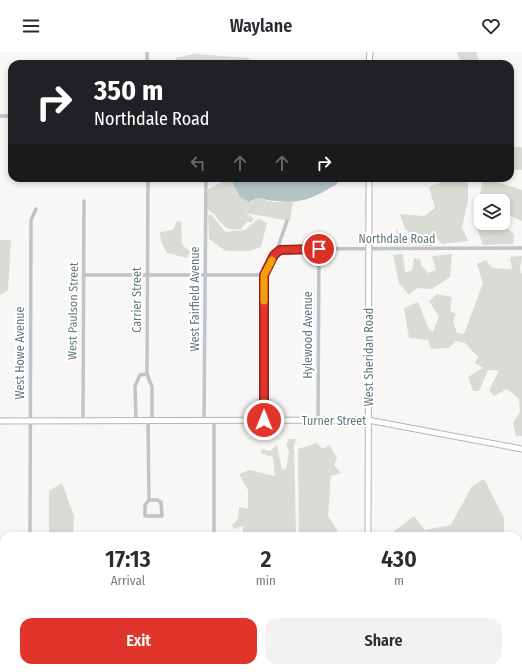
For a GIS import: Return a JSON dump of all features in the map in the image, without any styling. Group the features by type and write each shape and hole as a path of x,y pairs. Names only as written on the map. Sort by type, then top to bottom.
{"street":[{"name":"Carrier Street","path":"148,182 147,374 151,380 152,386 149,500 145,505 145,516 162,516 161,502 158,500 149,500"},
{"name":"West Fairfield Avenue","path":"204,421 206,182"},
{"name":"West Sheridan Road","path":"368,532 369,182"},
{"name":"West Paulson Street","path":"83,421 84,201"},
{"name":"West Howe Avenue","path":"30,532 31,216 36,209"},
{"path":"264,420 264,275 274,255 287,221"},
{"name":"Northdale Road","path":"274,255 285,249 522,248"},
{"name":"Hylewood Avenue","path":"318,420 319,249"},
{"path":"84,275 264,275"},
{"path":"136,421 136,381 140,375 147,374"},
{"name":"Turner Street","path":"0,421 368,420 522,449"},
{"path":"214,421 214,532"},
{"path":"265,672 368,672"}],"shaded area":[{"path":"457,52 476,52 479,60 460,60"},
{"path":"194,54 248,58 251,60 176,60 176,58"},
{"path":"514,147 522,147 522,170 514,169"},
{"path":"222,182 232,182 240,197 250,202 257,198 273,202 293,202 290,221 245,213 254,218 252,222 247,222 241,229 228,228 224,226 212,212 207,209 208,189"},
{"path":"232,182 338,182 337,184 321,193 301,201 285,202 257,198 249,202 240,197"},
{"path":"442,182 468,182 468,201 462,227 468,241 442,244 436,237 432,246 395,244 397,229 403,237 416,238 405,229 400,214 424,216 435,208 429,187"},
{"path":"482,182 496,182 522,190 522,221 510,216 510,194 480,194"},
{"path":"208,215 212,215 225,232 245,230 258,219 267,223 261,247 250,251 226,251 209,239"},
{"path":"177,221 181,222 182,244 190,252 187,258 167,253 161,241 160,232 173,230"},
{"path":"478,230 509,230 514,234 513,244 483,245"},
{"path":"0,240 11,240 8,291 0,295"},
{"path":"403,254 405,273 412,270 414,258 420,259 421,265 428,273 436,270 432,256 452,254 450,277 432,289 417,288 409,295 399,283 393,255"},
{"path":"522,256 520,270 522,274 522,436 516,436 513,423 520,412 519,399 507,389 494,396 489,390 499,371 488,370 479,391 473,391 468,377 483,368 475,363 478,357 465,343 456,341 449,348 431,349 428,340 409,338 404,308 418,302 428,327 433,332 439,317 429,301 437,294 452,297 450,311 456,314 453,321 457,333 464,334 483,283 477,264 486,260 492,268 512,269 510,257"},
{"path":"289,439 296,439 294,446 296,532 243,532 243,526 234,529 232,525 238,519 239,507 248,509 248,490 239,474 249,470 275,476 273,457 261,453 262,449 270,451 277,445 282,470 286,469 289,452 286,445"},
{"path":"317,443 322,449 329,445 337,458 334,465 341,473 331,476 328,516 337,532 299,532 298,449"},
{"path":"484,479 504,518 504,532 393,532 414,516 425,530 451,525 472,486"},
{"path":"62,483 74,516 73,532 49,532 49,491"}],"slow traffic":[{"path":"264,301 264,275 272,260"}],"route":[{"path":"264,420 264,275 274,255 280,250 319,249"}]}
